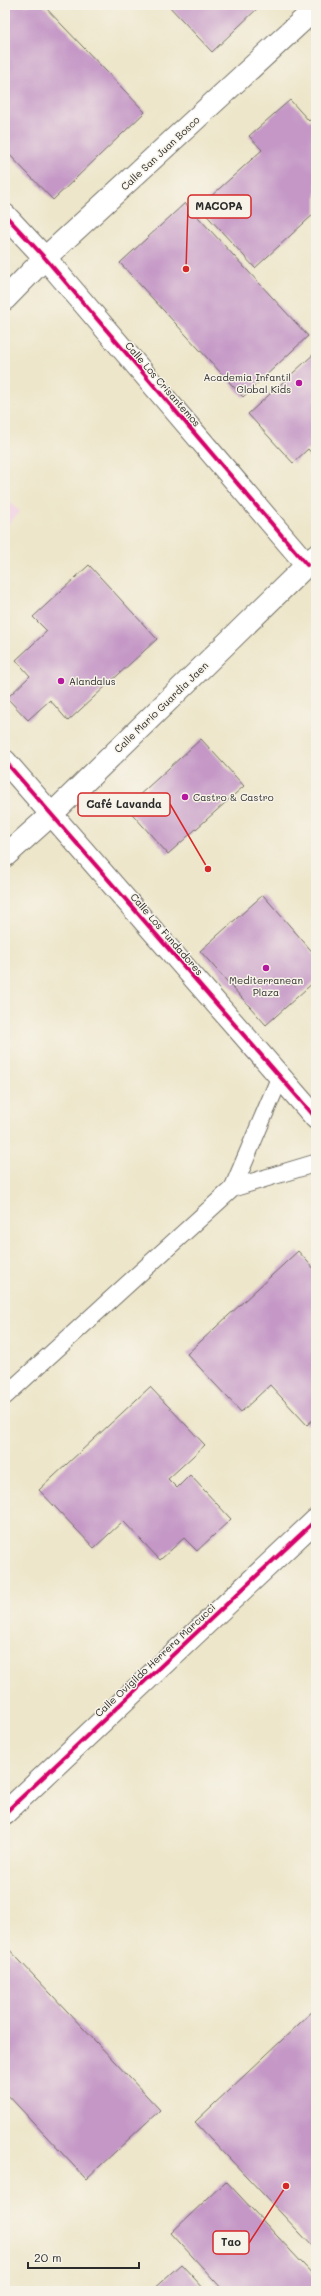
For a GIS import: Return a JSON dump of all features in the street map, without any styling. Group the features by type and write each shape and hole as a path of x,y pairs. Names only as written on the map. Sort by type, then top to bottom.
{"street":[{"name":"Calle San Juan Bosco","path":"5,299 45,258 316,8"},
{"name":"Calle Los Crisantemos","path":"5,215 45,258 312,561"},
{"name":"Calle Mario Guardia Jaen","path":"5,856 52,814 312,561"},
{"name":"Calle Los Fundadores","path":"5,761 316,1118"},
{"name":"Calle Ovigildo Herrera Marcucci","path":"5,1813 316,1520"}],"lane":[{"path":"5,1396 233,1188 280,1077"},
{"path":"233,1188 316,1164"}],"shaded area":[{"path":"5,496 20,512 5,527"}],"building":[{"path":"5,5 43,5 145,112 53,200 5,150"},
{"path":"168,5 261,5 212,52"},
{"path":"290,100 309,121 316,115 316,212 255,268 199,207 262,150 249,136"},
{"path":"185,203 308,336 243,397 120,263"},
{"name":"Academia Infantil Global Kids","path":"316,352 316,458 308,449 293,463 248,414"},
{"path":"89,565 157,639 68,721 50,700 28,720 7,698 30,676 16,660 47,631 33,617"},
{"name":"Castro & Castro","path":"201,739 244,786 168,854 126,807"},
{"name":"Mediterranean Plaza","path":"263,895 316,956 316,980 266,1025 200,951"},
{"path":"298,1251 316,1271 316,1417 307,1425 270,1385 241,1412 187,1354"},
{"path":"150,1387 205,1445 168,1479 177,1488 190,1475 231,1519 197,1551 184,1538 160,1560 123,1521 94,1548 39,1490"},
{"path":"5,1945 160,2110 86,2179 5,2092"},
{"path":"316,2008 316,2250 195,2122"},
{"path":"226,2181 316,2278 316,2291 224,2291 171,2233"},
{"path":"181,2264 206,2291 151,2291"}],"cycle path":[{"path":"5,215 45,258 307,565"},
{"path":"5,761 316,1118"},
{"path":"5,1813 316,1520"}],"place":[{"name":"MACOPA","path":"186,269"},
{"name":"Academia Infantil Global Kids","path":"299,383"},
{"name":"Alandalus","path":"61,681"},
{"name":"Castro & Castro","path":"185,797"},
{"name":"Café Lavanda","path":"208,869"},
{"name":"Mediterranean Plaza","path":"266,968"},
{"name":"Tao","path":"286,2186"}]}
